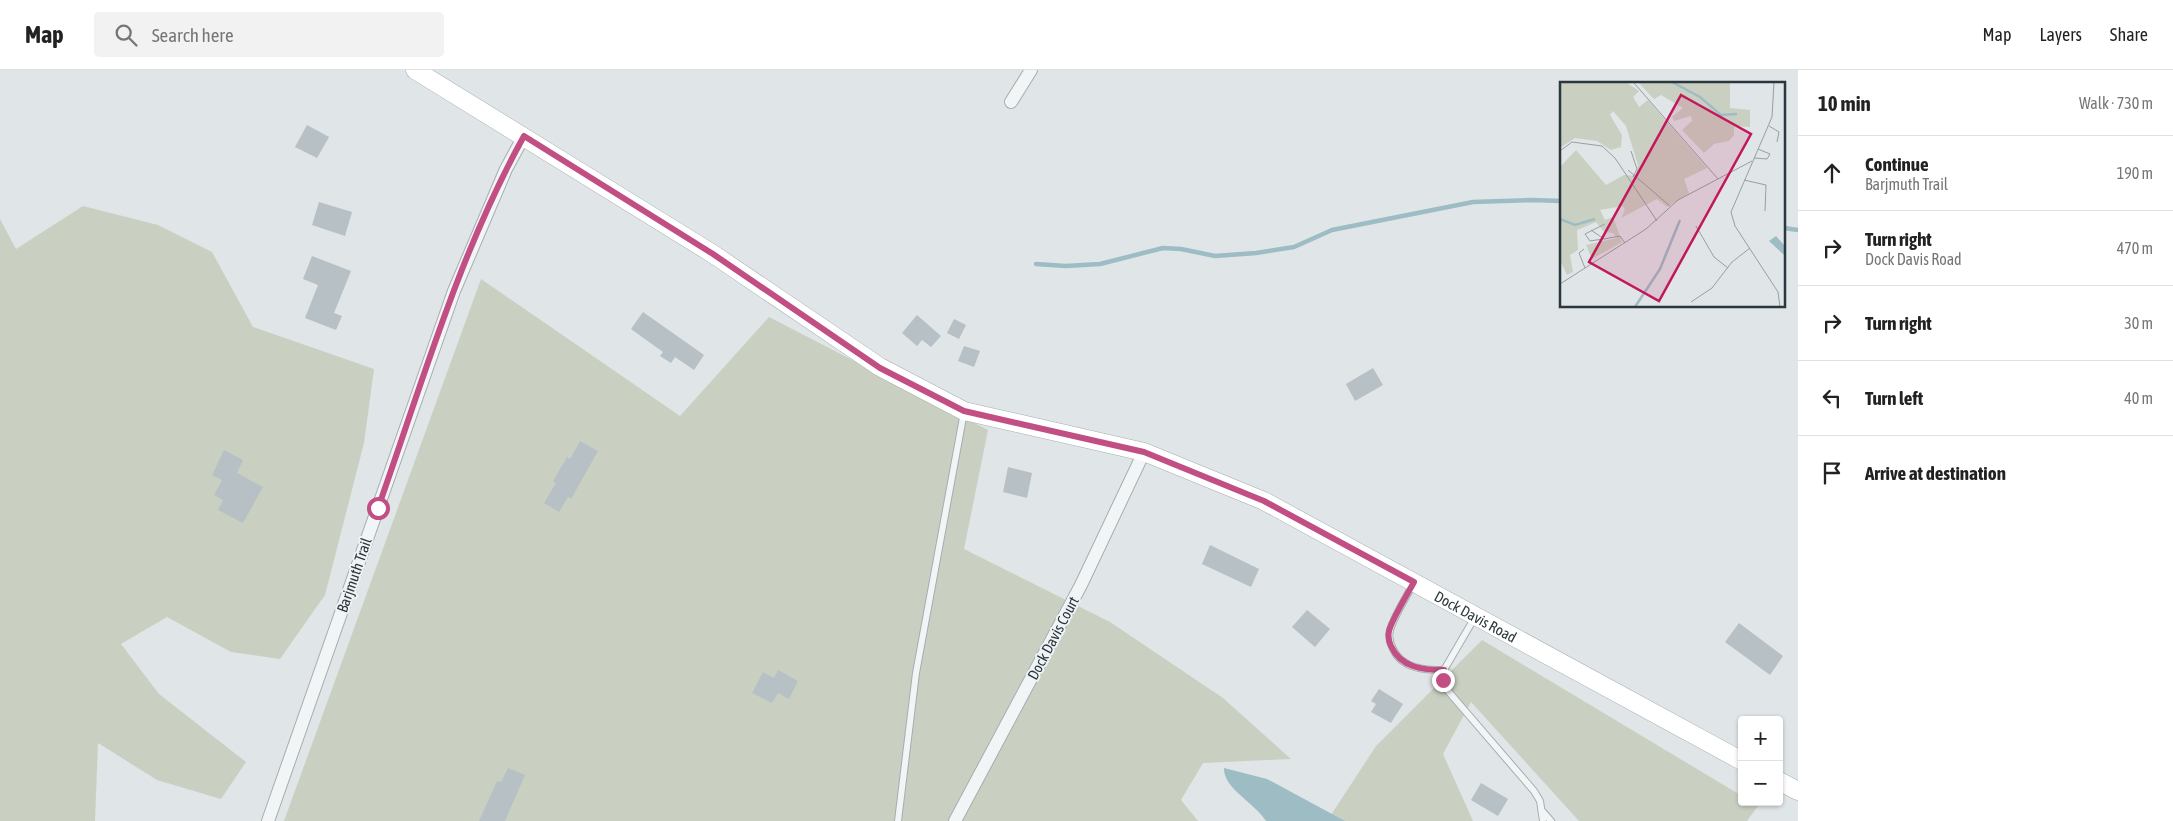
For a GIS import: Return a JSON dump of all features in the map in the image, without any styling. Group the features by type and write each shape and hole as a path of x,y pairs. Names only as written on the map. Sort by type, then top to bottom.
{"street":[{"name":"Dock Davis Road","path":"415,70 713,254 880,368 964,411 1144,452 1264,501 1738,759"},
{"path":"1011,102 1030,70"},
{"name":"Barjmuth Trail","path":"268,821 454,291 506,169 524,136"},
{"name":"Dock Davis Court","path":"955,821 1081,584 1144,452"},
{"path":"1783,783 1798,791"}],"lane":[{"path":"898,821 916,673 964,411"},
{"path":"1414,582 1389,631 1389,642 1395,655 1409,666 1425,670 1444,670"},
{"path":"1476,616 1444,670 1443,680 1448,691 1534,791 1543,812 1551,821"},
{"path":"1543,812 1543,821"}],"green space":[{"path":"83,206 158,225 212,252 253,327 374,369 364,443 325,595 280,659 231,652 167,617 121,644 159,694 246,762 221,799 157,780 98,743 95,821 0,821 0,219 16,249"},
{"path":"481,279 680,416 769,317 988,430 964,549 1110,622 1223,698 1291,759 1203,763 1181,800 1198,821 284,821"},
{"path":"1482,640 1738,794 1738,806 1758,806 1747,821 1579,821 1471,702 1443,754 1473,821 1327,821 1376,746"}],"water":[{"path":"1224,768 1267,779 1345,821 1266,821 1234,789 1225,775"}],"building":[{"path":"307,125 329,137 317,158 295,147"},
{"path":"319,202 352,212 345,236 312,225"},
{"path":"312,256 351,271 334,313 342,316 336,330 305,318 318,285 303,279"},
{"path":"643,312 704,355 694,370 675,357 671,363 660,356 663,352 631,329"},
{"path":"917,315 941,336 931,347 922,340 917,346 902,333"},
{"path":"954,319 966,325 959,339 947,333"},
{"path":"964,346 980,351 974,367 958,361"},
{"path":"1373,368 1383,385 1355,401 1346,384"},
{"path":"580,441 598,451 571,499 568,497 559,512 544,503 556,483 553,481 567,457 570,459"},
{"path":"224,450 243,460 237,473 263,487 243,523 218,510 223,500 214,495 222,480 212,475"},
{"path":"1008,467 1032,473 1027,498 1003,492"},
{"path":"1210,545 1259,569 1251,587 1202,564"},
{"path":"1307,610 1330,629 1315,647 1292,627"},
{"path":"1739,623 1783,656 1770,675 1725,642"},
{"path":"778,670 798,681 789,699 778,693 772,703 752,693 763,672 774,678"},
{"path":"1379,689 1403,704 1391,723 1371,712 1376,704 1371,701"},
{"path":"508,768 525,775 505,821 479,821 497,781 501,782"},
{"path":"1481,783 1508,799 1498,816 1471,800"}],"waterway":[{"path":"1036,264 1066,266 1100,264 1163,248 1181,249 1215,256 1256,253 1294,247 1332,230 1473,202 1560,201"},
{"path":"1786,228 1798,230"}],"route":[{"path":"378,508 454,291 506,169 524,136 713,254 880,368 964,411 1144,452 1264,501 1414,582 1389,631 1389,642 1395,655 1409,666 1425,670 1444,670 1443,680"}]}
